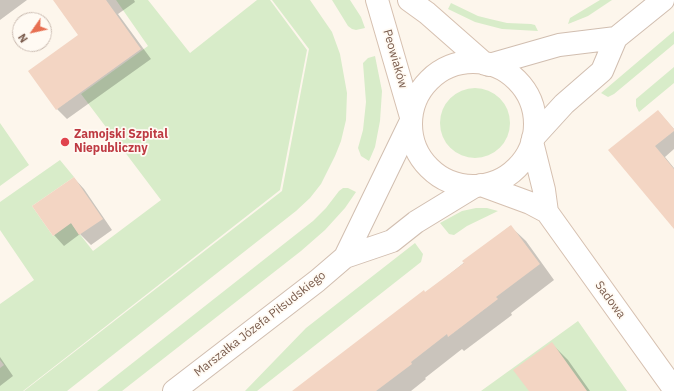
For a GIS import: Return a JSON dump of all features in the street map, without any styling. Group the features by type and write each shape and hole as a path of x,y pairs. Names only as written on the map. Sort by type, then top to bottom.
{"main road":[{"name":"Peowiaków","path":"377,0 411,119"},
{"path":"409,0 427,13 487,64"},
{"path":"532,140 564,104 602,71 616,38 663,0"},
{"path":"487,64 559,45 616,38"},
{"path":"470,62 487,64 502,70 513,77 522,87 534,111 535,125 532,140 526,156 507,176 495,182 478,186 461,185 434,173 424,162 416,150 412,136 411,119 415,103 421,90 430,79 442,70 470,62"},
{"name":"Marszałka Józefa Piłsudskiego","path":"345,257 411,119"},
{"path":"532,140 544,190 546,212"},
{"name":"Marszałka Józefa Piłsudskiego","path":"174,391 317,281 345,257 392,241 421,218 478,186"},
{"name":"Sadowa","path":"478,186 530,203 546,212 674,389"}],"green space":[{"path":"116,0 148,0 190,53 257,0 270,0 307,50 280,190 23,391 0,391 0,368 4,365 0,360 0,304 34,280 0,230 0,202 60,160 74,177 32,206 53,236 71,223 93,251 161,200 81,94 148,46"},
{"path":"272,0 310,0 332,32 340,54 347,93 346,120 341,141 321,184 310,198 296,211 67,391 24,391 282,191 309,49"},
{"path":"332,0 350,0 361,17 365,28 356,30 348,26"},
{"path":"600,0 612,0 588,16 568,24 570,18"},
{"path":"451,3 478,16 507,23 535,25 538,31 502,29 475,22 448,9"},
{"path":"674,31 674,44 614,94 608,97 601,93"},
{"path":"375,56 382,91 380,121 375,147 369,161 361,156 358,148 363,130 366,102 363,63 368,58"},
{"path":"674,67 674,83 639,112 636,106 636,99"},
{"path":"475,88 488,91 500,98 507,110 510,123 507,136 500,148 488,155 475,158 462,155 450,148 443,136 440,123 443,110 450,98 462,91"},
{"path":"0,123 29,165 0,186"},
{"path":"343,188 348,188 356,192 345,208 325,230 301,251 122,391 97,391 313,221"},
{"path":"476,208 487,208 498,211 467,226 454,235 449,234 440,223 462,211"},
{"path":"415,243 423,254 421,262 257,391 245,391 306,328"},
{"path":"578,321 627,391 481,391"}],"building":[{"path":"53,0 106,0 141,49 56,110 28,71 78,35"},
{"path":"658,110 674,129 674,131 655,146 674,169 674,229 608,150"},
{"path":"74,177 103,219 79,235 71,223 53,236 32,206"},
{"path":"511,225 540,264 496,297 498,299 448,337 447,334 411,362 412,364 376,391 292,391 424,290 425,292 464,263 462,261"},
{"path":"552,342 587,391 529,391 513,370"}],"place":[{"name":"Zamojski Szpital Niepubliczny","path":"65,142"}]}
